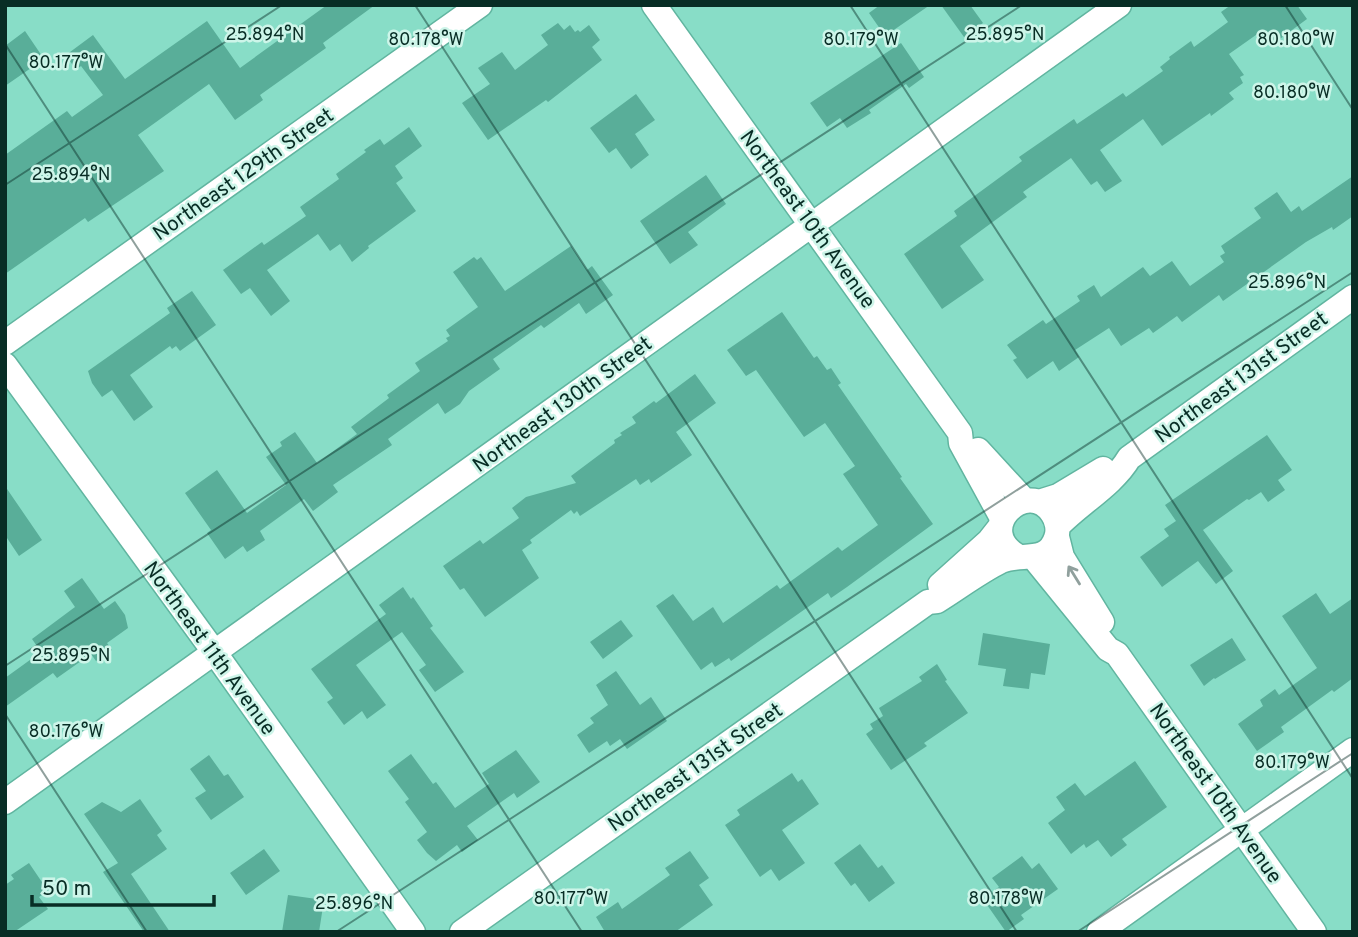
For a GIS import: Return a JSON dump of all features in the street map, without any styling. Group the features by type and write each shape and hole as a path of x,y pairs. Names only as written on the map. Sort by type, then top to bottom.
{"street":[{"name":"Northeast 129th Street","path":"5,344 480,5"},
{"name":"Northeast 10th Avenue","path":"654,5 960,433 1032,502"},
{"name":"Northeast 130th Street","path":"5,802 1119,5"},
{"name":"Northeast 131st Street","path":"1057,532 1073,510 1123,469 1129,458 1353,297"},
{"name":"Northeast 11th Avenue","path":"5,365 215,653 413,932"},
{"name":"Northeast 10th Avenue","path":"960,433 961,443 1001,523"},
{"name":"Northeast 131st Street","path":"1032,502 1058,496 1116,460 1129,458"},
{"path":"1032,502 1050,509 1057,532 1046,553 1027,557 1005,545 1001,523 1007,510 1032,502"},
{"name":"Northeast 131st Street","path":"928,602 932,593 989,541 1001,523"},
{"name":"Northeast 10th Avenue","path":"1057,532 1062,557 1116,644 1117,654"},
{"name":"Northeast 10th Avenue","path":"1027,557 1108,649 1117,654 1314,932"},
{"name":"Northeast 131st Street","path":"462,932 928,602 937,601 1002,561 1027,557"},
{"path":"1099,932 1353,750"}],"building":[{"path":"327,5 375,5 323,43 326,48 260,95 263,100 235,120 209,84 138,135 164,171 88,222 85,218 5,274 5,155 67,111 72,117 103,95 81,66 76,70 66,55 93,35 125,79 207,21 240,68"},
{"path":"880,5 930,5 885,36 869,13"},
{"path":"941,5 970,5 983,23 964,37"},
{"path":"1231,5 1297,5 1307,19 1273,44 1263,30 1229,54 1244,75 1240,77 1243,83 1229,93 1234,99 1211,116 1210,113 1162,146 1143,119 1100,150 1122,181 1105,192 1097,181 1091,185 1071,158 1023,192 1027,197 960,246 984,280 942,309 904,254 957,216 954,211 1022,161 1019,157 1074,119 1077,124 1123,93 1126,97 1163,71 1160,67 1169,57 1191,41 1194,47 1228,22 1221,12"},
{"path":"558,23 564,30 570,25 575,32 580,32 589,25 600,40 592,47 602,60 548,102 546,100 488,140 462,103 490,84 478,68 502,52 515,70 548,45 541,35"},
{"path":"25,31 44,59 5,86 5,46"},
{"path":"901,43 924,77 909,88 906,84 869,110 871,113 847,128 840,118 827,127 810,103"},
{"path":"636,94 655,120 635,134 649,155 631,169 616,148 609,153 590,128"},
{"path":"409,127 422,146 395,166 403,178 396,183 416,211 368,246 369,248 352,262 340,244 330,251 318,234 267,270 290,301 271,316 250,288 241,294 223,270 262,242 264,245 306,216 300,207 339,179 336,174 366,152 364,150 380,139 384,145"},
{"path":"706,175 726,204 688,232 698,245 670,264 640,221"},
{"path":"1353,176 1353,216 1333,230 1332,227 1306,242 1223,301 1219,295 1182,322 1177,316 1153,333 1149,328 1121,346 1109,328 1075,350 1079,357 1059,371 1053,361 1027,379 1013,360 1017,358 1007,345 1043,320 1046,324 1080,301 1077,296 1094,285 1101,297 1143,267 1150,276 1172,261 1190,286 1224,262 1220,256 1225,253 1221,246 1261,218 1254,208 1277,192 1291,212 1299,206 1302,211"},
{"path":"571,246 587,270 592,266 613,295 586,314 579,303 544,328 541,325 493,359 500,369 469,391 460,404 445,414 438,403 388,439 392,445 333,485 338,492 313,511 304,499 260,531 265,540 247,552 243,546 225,559 207,533 211,530 185,493 217,470 247,513 286,485 266,457 282,446 280,442 295,432 317,463 357,434 351,427 389,398 387,395 420,371 415,363 448,341 446,338 450,336 446,330 478,307 453,272 474,257 477,260 481,257 505,291"},
{"path":"192,291 216,325 180,351 176,346 172,349 170,346 130,375 153,407 134,421 112,390 102,397 92,383 88,371 170,313 167,308"},
{"path":"782,312 814,358 817,356 827,370 831,368 841,383 838,385 933,524 831,598 828,593 731,661 729,658 715,667 712,662 701,670 656,606 673,594 693,621 713,607 723,623 777,585 780,589 838,547 842,551 878,525 843,474 855,466 825,423 804,437 756,370 746,376 727,350"},
{"path":"695,374 716,403 676,432 692,455 651,483 649,479 640,485 636,479 580,516 577,511 574,514 571,510 530,540 532,543 522,550 539,578 485,617 464,588 460,590 443,566 480,540 483,544 519,518 512,508 526,497 576,483 571,476 615,443 614,440 622,435 620,433 636,423 632,417"},
{"path":"1267,435 1292,470 1278,480 1285,490 1268,502 1261,492 1203,530 1233,571 1216,584 1198,561 1162,587 1140,557 1169,536 1164,529 1176,521 1165,505"},
{"path":"5,486 42,540 19,556 5,535"},
{"path":"82,578 104,609 115,601 125,615 128,628 107,643 112,650 96,661 91,654 57,678 53,673 5,707 5,678 41,652 32,639 75,607 64,591"},
{"path":"403,587 411,599 413,597 433,626 430,628 464,672 435,692 419,670 426,665 402,632 356,665 386,705 367,719 362,711 344,725 327,702 333,698 311,669 386,614 379,605"},
{"path":"1316,593 1330,614 1353,598 1353,678 1281,727 1284,732 1257,751 1238,724 1263,706 1260,700 1275,689 1279,695 1317,668 1282,616"},
{"path":"621,620 633,636 603,659 590,642"},
{"path":"983,633 1050,644 1045,675 1031,673 1029,689 1003,686 1006,669 978,665"},
{"path":"1232,638 1246,660 1204,686 1190,665"},
{"path":"937,664 947,680 945,681 968,713 924,743 927,746 891,770 866,734 873,729 870,724 883,716 879,708 922,681 919,677"},
{"path":"616,671 640,705 651,697 667,721 627,749 620,739 610,746 607,741 589,753 577,735 594,723 590,718 608,705 596,685"},
{"path":"516,750 540,782 517,798 514,793 467,826 478,840 462,852 457,845 436,861 417,840 427,832 405,802 409,799 388,771 411,754 455,808 489,784 482,773"},
{"path":"209,755 224,776 228,774 244,797 211,820 195,798 206,791 190,769"},
{"path":"1135,761 1167,807 1122,839 1127,845 1111,857 1098,840 1086,848 1084,844 1071,854 1048,823 1065,810 1056,797 1075,783 1085,796"},
{"path":"792,773 798,782 802,779 819,804 782,830 805,863 779,881 771,869 760,877 725,825 740,815 737,810"},
{"path":"140,799 162,831 157,835 167,849 131,874 170,932 144,932 103,872 118,863 84,814 102,802 121,812"},
{"path":"860,844 878,868 882,865 895,883 869,902 855,883 851,886 834,863"},
{"path":"264,849 280,871 246,895 230,873"},
{"path":"690,851 709,878 699,885 713,905 675,932 605,932 596,917 618,902 622,909 670,875 665,868"},
{"path":"1022,856 1032,869 1039,863 1058,889 1021,915 1024,919 1006,932 985,902 999,887 992,878"},
{"path":"29,863 48,891 39,897 48,909 14,932 5,932 5,885 14,879 11,875"},
{"path":"288,895 324,900 319,932 282,932"}]}
